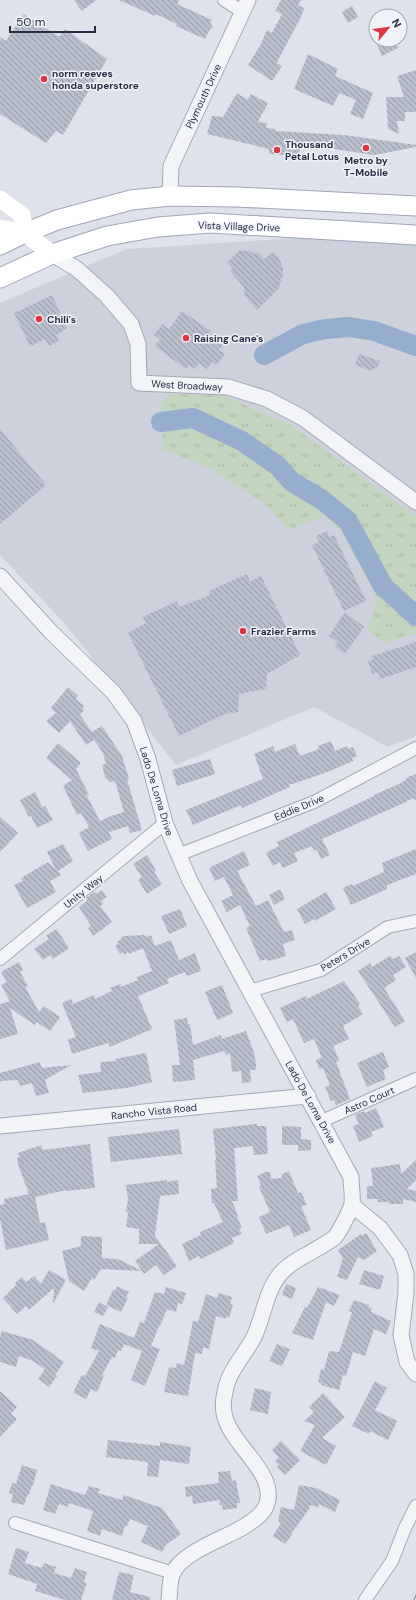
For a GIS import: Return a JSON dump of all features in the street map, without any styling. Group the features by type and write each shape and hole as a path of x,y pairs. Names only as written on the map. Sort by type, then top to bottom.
{"main road":[{"path":"0,245 24,233 57,220 131,200 170,196 237,197 416,206"},
{"path":"0,199 22,215 24,233"},
{"name":"Vista Village Drive","path":"0,278 52,254 107,236 158,227 210,223 416,235"},
{"path":"0,228 24,233 52,254"}],"street":[{"path":"224,0 246,6"},
{"name":"Plymouth Drive","path":"170,196 171,166 246,6"},
{"name":"West Broadway","path":"52,254 77,269 107,296 131,324 138,344 139,383 228,387 267,399 303,418 416,502"},
{"name":"Lado De Loma Drive","path":"0,576 51,632 113,692 134,721 148,760 165,824 178,855 190,880 351,1177 352,1205"},
{"name":"Eddie Drive","path":"178,855 314,802 416,748"},
{"name":"Unity Way","path":"0,959 165,824"},
{"name":"Peters Drive","path":"250,991 321,970 388,927 416,921"},
{"name":"Astro Court","path":"322,1121 416,1079"},
{"name":"Rancho Vista Road","path":"0,1126 308,1096"},
{"path":"169,1600 170,1584 173,1573 180,1562 191,1554 238,1530 260,1515 264,1509 268,1497 266,1483 258,1468 229,1428 223,1411 225,1391 229,1378 253,1339 276,1279 291,1264 335,1237 352,1205 380,1228 400,1255 406,1274 406,1293 401,1335 407,1362 416,1374"},
{"path":"365,1600 392,1561 405,1528 416,1506"},
{"path":"15,1523 173,1573"}],"shaded area":[{"path":"328,236 416,244 416,736 388,747 314,707 176,765 66,625 0,555 0,303 127,249"}],"green space":[{"path":"171,394 222,395 289,424 416,516 416,633 383,643 368,629 377,598 340,530 324,516 289,530 264,503 207,467 163,450 161,402"}],"building":[{"path":"74,0 96,0 82,11"},
{"path":"119,0 179,0 177,4 212,20 210,22 213,28 210,29 205,39 176,26 177,24 156,14 155,16"},
{"path":"281,0 301,0 298,5 304,8 301,17 278,60 277,63 282,66 272,81 248,65 260,46 267,30 272,33 282,14 275,11"},
{"path":"352,6 358,17 348,23 342,12"},
{"name":"norm reeves honda superstore","path":"24,14 59,37 65,29 107,59 63,135 56,131 46,143 0,114 0,37 6,41"},
{"path":"378,48 398,48 382,56"},
{"path":"308,54 338,69 335,76 373,93 363,119 350,114 356,100 339,93 333,106 294,89"},
{"path":"416,70 416,112 405,112 405,121 397,121 399,134 388,129 386,97 404,97 397,76"},
{"path":"237,93 248,100 251,94 268,103 258,122 267,123 266,128 275,129 275,131 344,135 416,145 416,147 374,155 328,148 300,147 299,156 269,154 269,149 207,134 212,116 223,117"},
{"path":"240,250 252,252 254,254 258,252 264,259 273,252 279,258 283,268 283,277 279,288 257,310 245,296 244,287 230,271 232,268 227,262"},
{"path":"52,295 67,328 56,335 59,341 49,346 45,339 30,346 14,313"},
{"path":"182,311 211,331 209,334 223,345 219,350 225,354 217,365 212,362 207,369 199,363 195,369 189,365 186,369 155,346 160,339 154,335 162,324 169,329"},
{"path":"359,354 380,361 377,369 374,368 372,371 355,365"},
{"path":"0,429 46,485 0,524"},
{"path":"327,531 330,537 334,535 366,601 344,611 312,545 319,542 316,536"},
{"path":"247,574 250,582 261,576 300,655 267,674 266,689 239,694 238,712 225,714 179,736 128,633 146,623 143,617 177,601 179,607 210,595 209,591"},
{"path":"345,612 364,627 345,654 335,647 338,642 329,636"},
{"path":"416,642 416,667 380,679 378,672 372,674 368,661 373,660 372,656"},
{"path":"68,687 78,696 76,699 84,706 82,708 84,710 80,715 92,732 102,726 122,756 129,779 127,780 142,830 130,833 128,826 109,832 112,839 88,851 79,833 89,827 81,813 77,815 63,786 72,780 46,758 58,743 81,763 76,769 89,795 86,794 100,821 124,812 115,781 110,782 105,777 102,765 106,764 103,753 94,740 86,745 70,721 59,733 46,721 56,713 51,708"},
{"path":"331,741 335,751 347,746 348,749 353,747 357,756 352,758 353,761 325,773 289,785 290,787 242,808 241,805 193,825 186,810 263,779 254,754 273,746 275,752 295,744 300,756 319,749 318,746"},
{"path":"210,759 215,774 177,786 172,770"},
{"path":"416,774 416,801 414,798 406,801 322,839 330,855 321,859 317,850 314,851 312,846 294,853 298,861 283,868 280,862 273,866 266,853 279,846 277,842 401,783 407,779 406,778"},
{"path":"35,792 42,807 45,806 53,820 37,828 20,800"},
{"path":"0,817 18,833 0,852"},
{"path":"63,844 73,861 58,871 61,875 50,881 56,892 27,908 14,885 23,881 21,878 48,862 56,870 47,852"},
{"path":"416,849 416,874 387,885 387,889 351,905 343,888 352,884 353,886 384,872 382,863"},
{"path":"244,851 250,865 237,871 256,906 268,900 284,932 292,930 295,940 283,944 286,956 268,961 267,959 260,961 246,928 250,926 240,905 227,912 221,901 233,895 224,877 215,881 209,868"},
{"path":"147,855 156,871 154,872 162,884 147,894 138,880 142,877 133,864"},
{"path":"280,889 285,899 274,905 269,895"},
{"path":"102,890 107,897 101,901 103,904 100,906 112,922 93,936 88,928 91,926 79,907 87,901 86,898 94,892 96,894"},
{"path":"326,892 336,909 315,921 314,919 305,924 297,909"},
{"path":"180,909 187,926 169,934 161,916"},
{"path":"56,929 69,948 53,959 50,955 43,960 34,949 49,939 46,936"},
{"path":"144,935 146,937 151,935 155,946 171,940 179,960 195,953 201,971 187,976 185,972 167,979 169,983 138,996 152,1029 110,1047 108,1043 72,1054 68,1039 76,1037 62,1003 71,999 73,1004 94,995 95,999 112,991 110,988 120,984 121,987 138,980 137,977 152,971 143,948 129,954 128,952 124,955 123,952 120,954 115,946 123,936"},
{"path":"416,952 416,978 405,958"},
{"path":"390,956 393,959 399,956 406,967 393,975 396,980 384,988 405,1021 395,1027 358,971 370,963 372,967"},
{"path":"19,962 23,970 20,972 28,986 25,987 39,1012 44,1006 60,1017 50,1031 37,1022 35,1025 10,1008 18,1034 0,1039 0,1004 10,1001 1,985 7,982 1,972"},
{"path":"344,981 360,1004 358,1006 363,1014 343,1026 349,1039 333,1046 339,1060 336,1062 350,1099 336,1105 334,1100 331,1101 325,1087 330,1085 323,1068 319,1069 316,1060 322,1058 314,1039 304,1043 293,1019 287,1022 280,1008 306,996 307,999"},
{"path":"222,985 233,1013 217,1020 205,992"},
{"path":"187,1018 188,1024 190,1024 193,1045 221,1035 222,1039 246,1031 254,1053 256,1065 256,1070 250,1070 251,1082 242,1083 241,1071 232,1072 230,1053 227,1055 224,1051 193,1060 195,1080 173,1082 172,1065 180,1065 174,1020"},
{"path":"383,1052 389,1067 383,1070 386,1079 367,1087 357,1063"},
{"path":"146,1053 152,1082 127,1088 83,1093 78,1075 101,1072 100,1062 116,1061 115,1059"},
{"path":"40,1062 42,1068 71,1065 45,1080 49,1093 36,1096 32,1083 20,1086 18,1080 0,1081 0,1073"},
{"path":"376,1108 384,1127 371,1132 373,1136 359,1142 353,1126 359,1124 355,1115 364,1111 365,1113"},
{"path":"257,1124 257,1126 266,1126 268,1154 254,1155 253,1146 234,1148 238,1201 232,1201 242,1228 239,1229 242,1234 232,1238 234,1243 201,1259 199,1256 189,1261 182,1244 201,1235 200,1232 223,1222 214,1203 212,1203 211,1189 217,1188 213,1129"},
{"path":"282,1126 301,1127 301,1139 311,1140 311,1150 298,1151 298,1145 282,1145"},
{"path":"179,1129 182,1154 111,1162 108,1137"},
{"path":"90,1144 95,1188 67,1190 35,1197 40,1223 45,1222 49,1240 6,1250 0,1219 0,1205 5,1204 4,1199 29,1194 18,1164 17,1158 20,1157 18,1153 41,1145 43,1150"},
{"path":"416,1160 416,1180 407,1189 416,1191 416,1202 403,1199 403,1204 389,1204 389,1202 378,1202 378,1199 367,1199 367,1186 373,1186 371,1168 400,1164 401,1174"},
{"path":"289,1171 298,1193 301,1192 307,1205 301,1206 311,1230 294,1237 289,1225 266,1234 259,1217 270,1212 259,1187 261,1186 257,1176 265,1172 270,1172 271,1179 282,1178 282,1174"},
{"path":"178,1180 179,1194 160,1196 155,1236 177,1266 164,1275 156,1265 144,1274 135,1261 159,1244 139,1244 139,1229 126,1227 128,1199 126,1185"},
{"path":"366,1233 377,1251 364,1260 358,1257 347,1280 337,1277 343,1258 338,1250 361,1234 362,1236"},
{"path":"81,1236 102,1237 102,1258 118,1259 142,1271 101,1269 94,1280 92,1278 84,1291 69,1281 62,1251 81,1246"},
{"path":"49,1270 66,1280 53,1304 54,1288 29,1310 26,1306 17,1314 3,1298 22,1277 26,1282 34,1276 41,1284"},
{"path":"364,1270 384,1276 380,1290 359,1284"},
{"path":"286,1284 296,1288 292,1299 282,1295"},
{"path":"117,1286 129,1292 126,1297 128,1298 121,1312 106,1305 113,1290 115,1291"},
{"path":"166,1287 186,1293 182,1304 178,1303 176,1312 167,1309 159,1326 151,1346 160,1349 145,1386 131,1380 142,1351 124,1344 121,1351 118,1350 115,1358 112,1357 102,1375 104,1376 97,1392 91,1389 86,1399 74,1393 74,1390 82,1375 85,1376 99,1351 91,1348 100,1324 134,1338 140,1322 144,1323 155,1292 164,1294"},
{"path":"318,1287 340,1295 334,1306 326,1302 313,1340 292,1333 305,1307 307,1308"},
{"path":"219,1293 232,1297 230,1304 233,1305 229,1318 226,1317 225,1319 216,1316 209,1349 203,1347 202,1354 195,1353 188,1396 164,1392 169,1367 176,1368 177,1363 184,1365 193,1321 198,1322 206,1294 217,1298"},
{"path":"354,1300 369,1305 368,1307 372,1308 371,1312 391,1321 386,1334 374,1329 365,1356 353,1352 346,1376 343,1375 339,1390 321,1385 322,1383 318,1382 321,1369 324,1370 329,1351 339,1352 352,1312 349,1311"},
{"path":"99,1302 108,1307 103,1316 94,1312"},
{"path":"2,1331 33,1340 64,1362 55,1375 57,1376 49,1387 38,1379 45,1369 31,1360 19,1356 16,1367 0,1362 0,1337"},
{"path":"277,1344 290,1349 282,1366 269,1361"},
{"path":"375,1381 387,1388 375,1410 397,1421 388,1440 370,1431 369,1434 352,1426"},
{"path":"255,1388 271,1392 268,1414 250,1410"},
{"path":"0,1391 17,1407 11,1414 17,1419 0,1437"},
{"path":"323,1393 345,1417 322,1438 336,1446 326,1465 300,1451 315,1425 304,1421 314,1412 309,1407"},
{"path":"108,1440 160,1446 160,1442 191,1447 189,1464 160,1460 158,1477 147,1476 148,1462 106,1457"},
{"path":"281,1441 300,1460 285,1475 277,1467 279,1465 275,1461 279,1458 272,1450"},
{"path":"22,1465 37,1470 33,1486 32,1485 29,1495 27,1495 24,1505 11,1502 13,1494 9,1493 12,1483 16,1484"},
{"path":"230,1471 232,1481 236,1480 240,1503 237,1503 237,1508 223,1510 219,1500 193,1504 192,1496 186,1497 185,1487 219,1483 218,1472"},
{"path":"51,1484 85,1495 89,1486 100,1489 98,1493 122,1500 124,1495 162,1508 181,1534 166,1545 162,1552 141,1542 148,1526 130,1519 127,1526 125,1526 122,1536 102,1529 100,1536 87,1531 93,1511 69,1503 68,1507 59,1504 55,1514 43,1510"},
{"path":"299,1485 316,1488 340,1500 335,1512 319,1504 318,1507 310,1505 309,1509 285,1544 273,1536 281,1523 278,1521 281,1507 294,1510"},
{"path":"16,1548 29,1552 25,1563 42,1568 44,1563 56,1567 54,1573 71,1578 75,1568 87,1572 84,1582 87,1583 81,1600 65,1600 35,1591 37,1584 8,1574"},
{"path":"119,1572 134,1575 130,1592 150,1597 150,1600 112,1600"}],"waterway":[{"path":"264,355 303,334 325,329 349,327 374,331 416,346"},
{"path":"161,422 193,418 242,441 278,466 292,482 321,499 348,521 383,586 416,616"}],"tram line":[{"path":"414,1600 416,1595"}],"place":[{"name":"norm reeves honda superstore","path":"44,79"},
{"name":"Metro by T-Mobile","path":"366,148"},
{"name":"Thousand Petal Lotus","path":"277,150"},
{"name":"Chili's","path":"39,319"},
{"name":"Raising Cane's","path":"186,338"},
{"name":"Frazier Farms","path":"243,631"}]}
